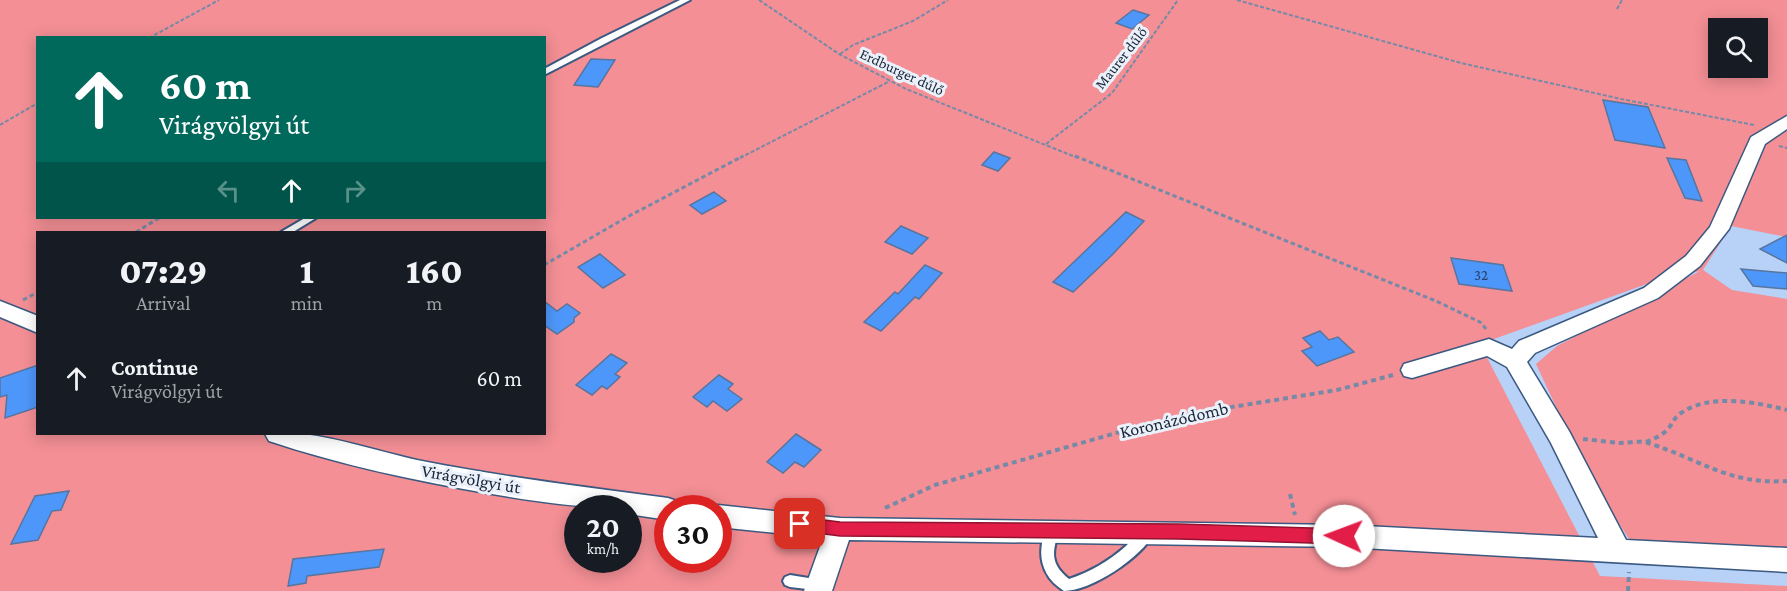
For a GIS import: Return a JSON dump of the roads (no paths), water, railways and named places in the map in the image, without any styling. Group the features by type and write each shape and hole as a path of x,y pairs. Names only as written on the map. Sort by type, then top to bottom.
{"street":[{"path":"1515,361 1527,346 1651,293 1693,261 1719,229 1757,141 1780,125"},
{"path":"0,308 36,324"},
{"path":"1412,370 1489,347 1515,361 1560,438 1624,563"},
{"name":"Virágvölgyi út","path":"281,435 385,464 561,494 654,507"},
{"path":"732,517 840,529 1053,530 1344,536 1624,563 1787,560"},
{"path":"820,588 840,529"}],"lane":[{"path":"546,72 686,0"},
{"path":"288,231 309,219"},
{"path":"1053,530 1046,548 1048,564 1055,577 1067,586 1084,581 1108,568 1148,533"},
{"path":"790,581 820,588"}]}
